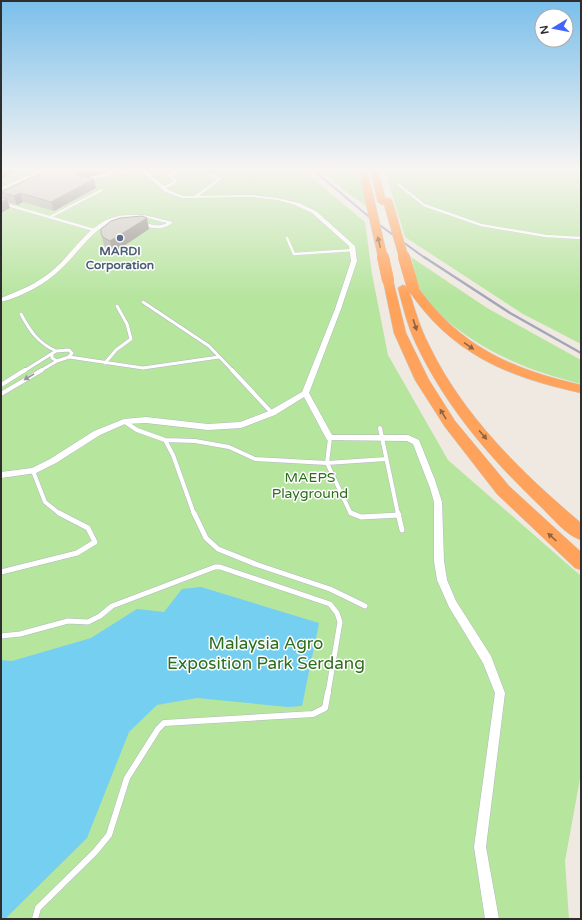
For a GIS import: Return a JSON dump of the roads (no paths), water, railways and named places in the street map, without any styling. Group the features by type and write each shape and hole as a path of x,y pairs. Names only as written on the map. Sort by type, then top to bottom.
{"highway":[{"path":"372,211 400,333 422,380 450,424 503,490 581,564"},
{"path":"387,211 423,346 448,391 483,435 544,502 581,533"},
{"path":"408,288 441,325 470,348 522,372 545,380 581,389"}],"street":[{"path":"1,475 33,470 53,461 97,433 124,422 146,420 208,427 241,425 272,413 304,393 338,309 354,261 354,250 346,240 312,211"},
{"path":"1,300 17,294 45,279 59,268 89,233 113,219 125,216 144,216 171,222 165,227 159,228 139,222 134,217"},
{"path":"304,393 330,438 381,433 408,438 416,442 438,501 440,532 438,560 442,581 451,603 477,642 494,674 500,693 480,847 492,919"}],"lane":[{"path":"27,211 94,230"},
{"path":"50,218 63,211"},
{"path":"441,211 481,225 546,236 581,238"},
{"path":"287,238 294,254 354,250"},
{"path":"144,302 199,339 219,357 272,413"},
{"path":"105,363 116,350 131,339 127,324 117,306"},
{"path":"21,314 34,337 45,346 56,351 69,350 72,353 70,357"},
{"path":"1,385 56,351"},
{"path":"52,354 52,358 57,361"},
{"path":"2,393 57,361 70,357 143,368 219,357"},
{"path":"124,422 138,430 165,440 196,441 229,447 255,459 327,463 386,459"},
{"path":"381,433 402,530"},
{"path":"330,438 327,463 350,512 361,516 398,515"},
{"path":"165,440 173,455 200,526 206,538 218,549 258,566 330,589 365,606"},
{"path":"1,572 77,553 95,542 94,536 87,526 48,506 33,470"},
{"path":"1,636 20,634 68,621 88,622 100,616 112,606 215,567 220,567 330,604 337,613 340,622 325,708 312,714 164,723 158,729 127,778 109,835 96,852 38,908 35,919"}],"water":[{"path":"201,587 319,623 302,706 288,707 197,698 157,705 129,732 87,838 5,919 1,919 1,660 12,661 91,638 137,609 164,612 182,589"}],"railway":[{"path":"362,211 425,258"},
{"path":"424,257 510,313 581,353"}],"place":[{"name":"MARDI Corporation","path":"120,238"}],"park label":[{"name":"MAEPS Playground","path":"310,486"},
{"name":"Malaysia Agro Exposition Park Serdang","path":"266,653"}]}
